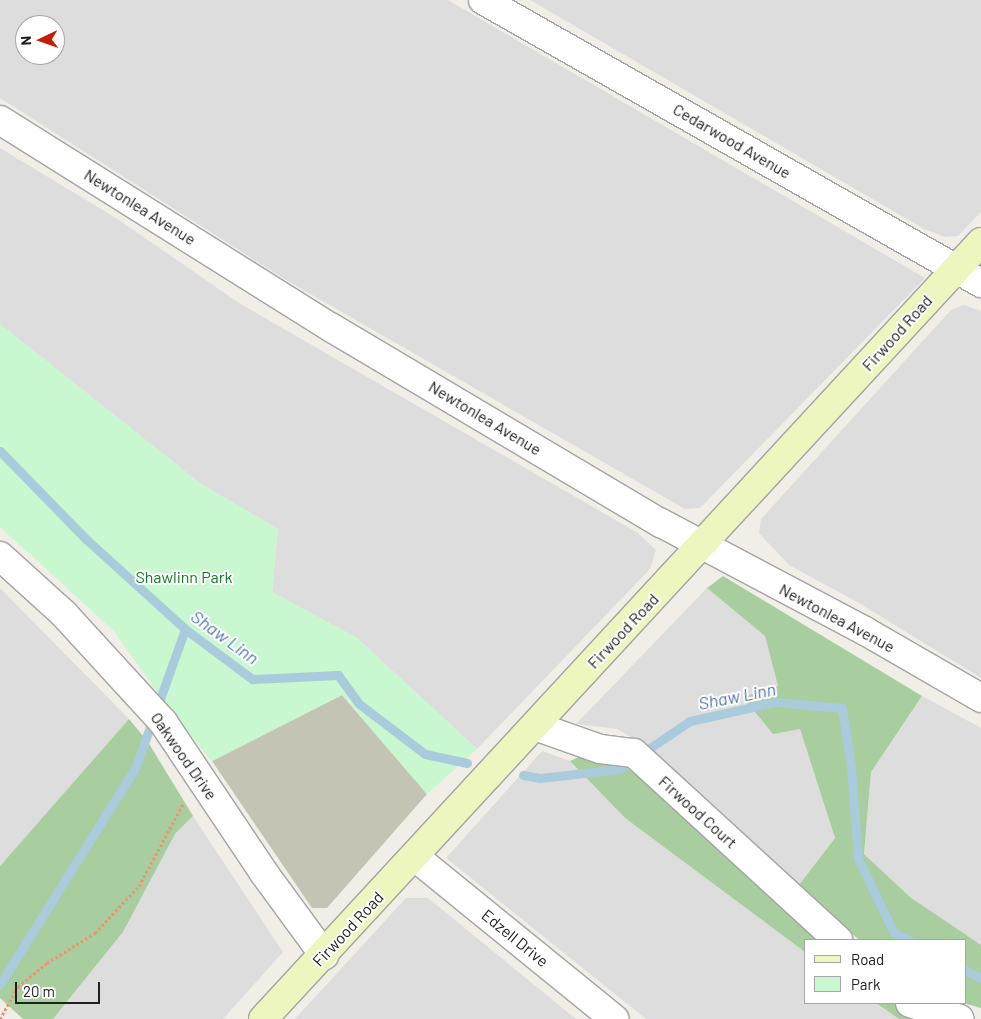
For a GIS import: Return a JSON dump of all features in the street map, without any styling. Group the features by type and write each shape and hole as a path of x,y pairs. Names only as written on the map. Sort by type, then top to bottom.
{"street":[{"name":"Cedarwood Avenue","path":"482,0 981,283"},
{"name":"Newtonlea Avenue","path":"0,120 332,328 701,546 865,631 981,698"},
{"name":"Firwood Road","path":"263,1019 415,857 981,242"},
{"name":"Oakwood Drive","path":"0,556 64,614 156,715 264,873 324,955"},
{"name":"Firwood Court","path":"535,726 600,749 634,753 837,939"},
{"name":"Edzell Drive","path":"415,857 614,1019"},
{"path":"913,1004 960,1019"}],"path":[{"path":"0,1019 18,987 47,962 95,933 140,886 176,823 195,771"}],"shaded area":[{"path":"0,0 448,0 925,278 700,508 685,509 286,280 0,98"},
{"path":"530,0 981,0 981,212 958,236 945,237 924,229"},
{"path":"0,148 119,220 239,303 638,533 656,550 650,569 477,749 357,638 272,592 278,529 201,484 0,324"},
{"path":"964,305 981,311 981,678 859,603 789,565 759,533 761,519 951,310"},
{"path":"0,588 129,719 0,866"},
{"path":"707,588 765,636 778,686 744,697 800,729 835,838 799,885 638,741 617,729 576,724"},
{"path":"342,695 427,794 327,908 312,908 212,761"},
{"path":"922,696 981,728 981,945 910,897 864,854 871,772"},
{"path":"542,751 570,761 625,818 804,951 804,1004 877,1004 899,1019 646,1019 446,858"},
{"path":"193,816 283,952 223,1019 53,1019 123,932 175,834"},
{"path":"406,898 428,898 576,1019 295,1019"}],"green space":[{"name":"Shawlinn Park","path":"0,324 201,484 278,529 272,592 357,638 477,749 427,794 342,695 212,761 169,709 113,630 0,527"},
{"path":"723,576 922,696 871,772 864,854 910,897 981,945 981,1008 966,1004 966,939 858,939 799,885 835,838 800,729 773,734 743,697 778,686 765,636 707,588"},
{"path":"129,719 148,742 193,816 175,834 123,932 53,1019 23,1019 0,998 0,866"},
{"path":"585,754 636,772 825,939 804,939 804,951 625,818 570,761"},
{"path":"877,1004 895,1004 901,1010 931,1019 899,1019"}],"waterway":[{"name":"Shaw Linn","path":"0,451 87,540 185,629 252,679 338,675 358,703 425,754 467,763"},
{"path":"0,984 136,766 185,629"},
{"name":"Shaw Linn","path":"523,775 540,778 619,769 690,721 776,702 842,708 851,767 858,858 894,933 907,939"},
{"name":"Shaw Linn","path":"966,970 981,978"}]}
